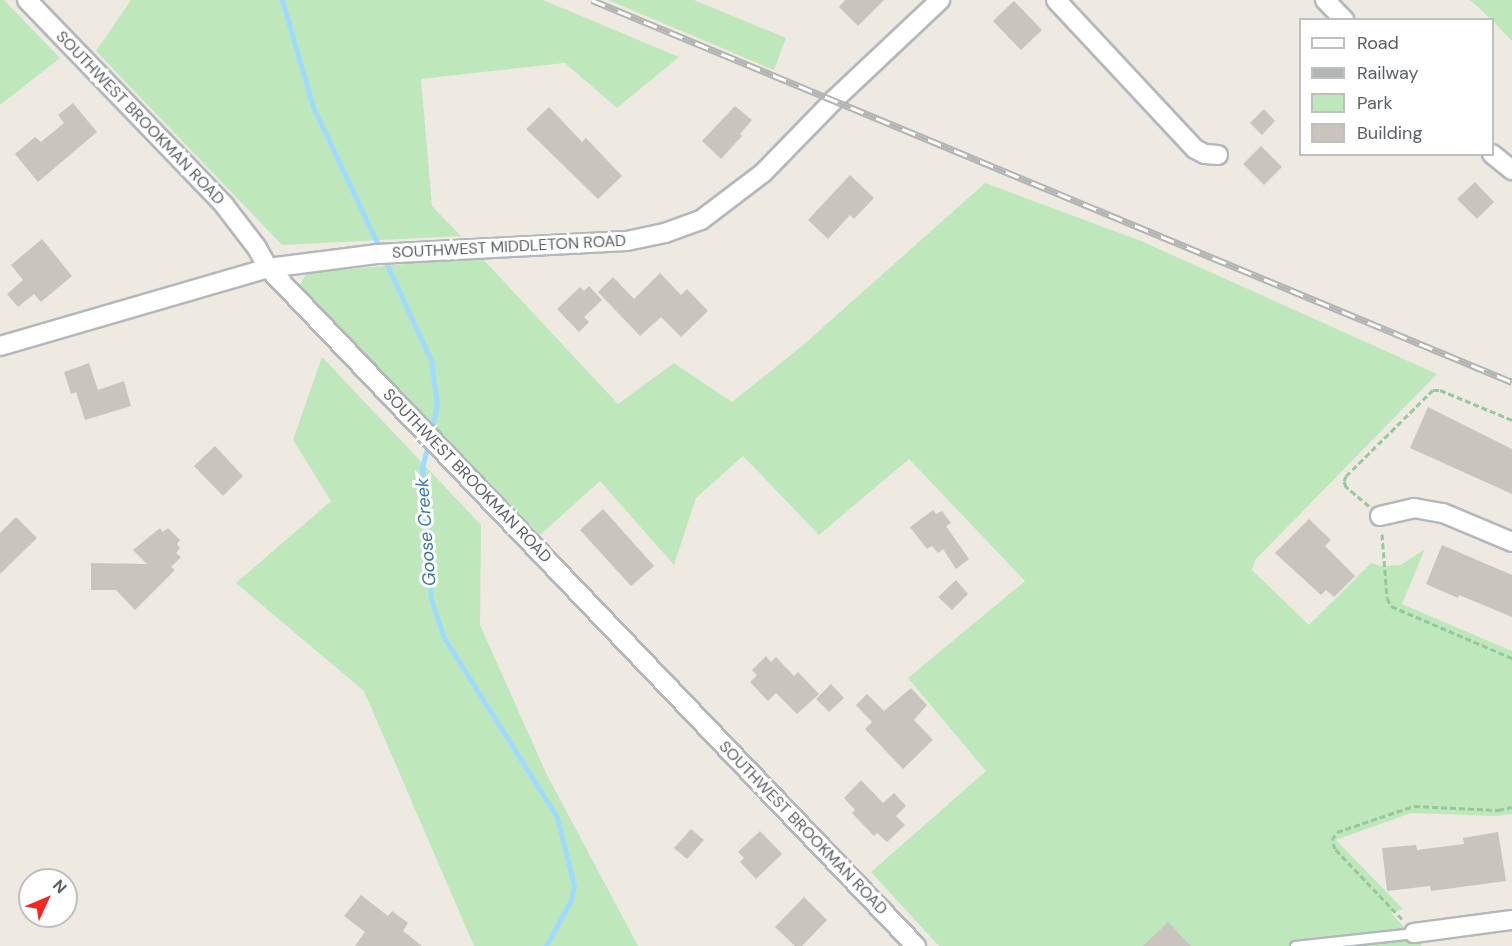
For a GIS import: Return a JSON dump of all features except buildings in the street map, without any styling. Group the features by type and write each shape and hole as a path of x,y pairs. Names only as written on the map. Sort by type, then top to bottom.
{"street":[{"name":"SOUTHWEST BROOKMAN ROAD","path":"27,0 224,205 257,248 268,268 916,946"},
{"name":"SOUTHWEST MIDDLETON ROAD","path":"0,346 268,268 378,254 627,241 665,233 701,220 763,173 834,100 940,0"},
{"path":"1056,0 1195,148 1205,154 1218,155"},
{"path":"1325,0 1342,18"},
{"path":"1494,156 1512,170"},
{"path":"1380,516 1414,508 1443,513 1512,542"},
{"path":"1414,933 1512,920"}],"lane":[{"path":"1295,946 1414,933"}],"path":[{"path":"1512,420 1440,390 1429,392 1346,476 1344,481 1346,487 1380,516 1387,598 1391,606 1512,658"},
{"path":"1414,933 1335,849 1332,840 1337,832 1414,806 1498,810 1512,807"}],"green space":[{"path":"0,0 4,0 60,58 0,105"},
{"path":"131,0 543,0 679,57 617,108 565,63 421,79 432,206 461,236 282,245 96,51"},
{"path":"608,0 694,0 786,38 774,70"},
{"path":"1470,0 1512,0 1512,41 1494,22 1494,18 1490,18"},
{"path":"985,183 1141,241 1437,374 1256,559 1252,570 1309,625 1371,563 1381,566 1401,565 1425,549 1402,604 1512,651 1512,814 1496,816 1411,813 1336,840 1403,909 1391,913 1422,946 939,946 871,872 986,771 908,678 1025,581 909,459 819,535 743,456 696,498 674,565 600,481 540,535 298,288 307,273 481,257 618,404 674,363 732,402 802,346"},
{"path":"322,357 481,525 480,625 546,773 638,946 474,946 364,691 236,583 331,501 293,440"}],"waterway":[{"name":"Goose Creek","path":"282,0 313,107 380,249"},
{"name":"Goose Creek","path":"384,258 431,360 437,405 431,432"},
{"name":"Goose Creek","path":"429,441 422,467 431,599 443,636 557,817 574,885 571,900 546,946"}],"railway":[{"path":"592,0 1512,382"}]}
